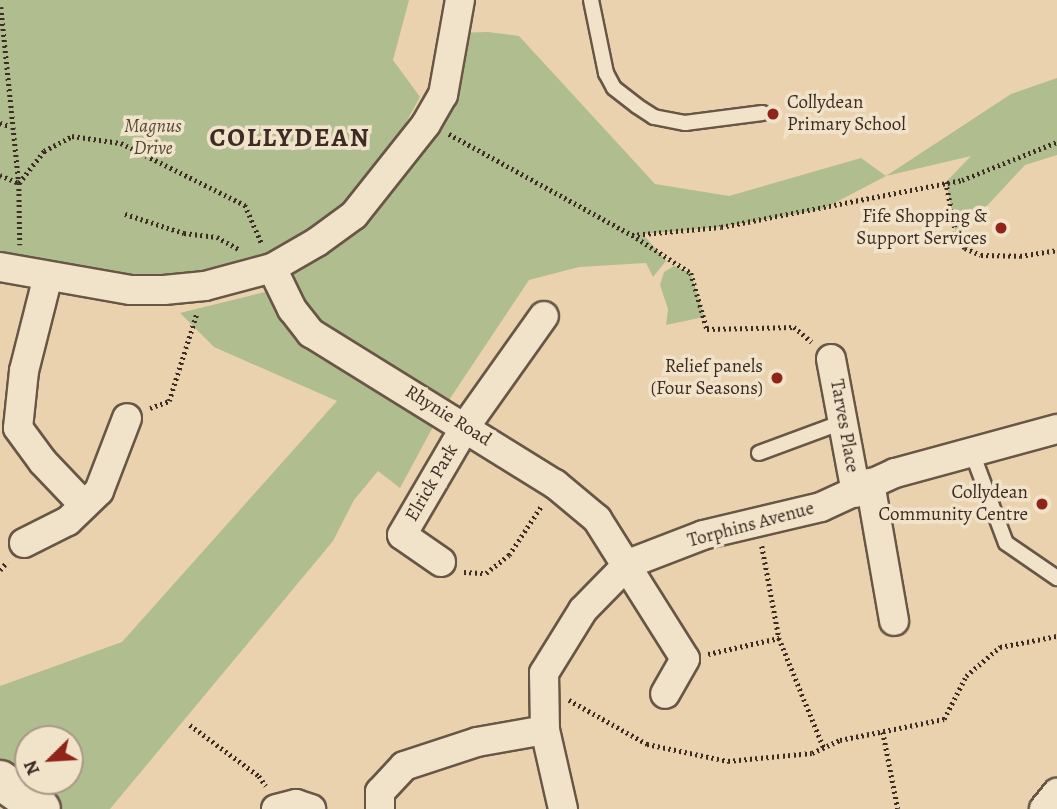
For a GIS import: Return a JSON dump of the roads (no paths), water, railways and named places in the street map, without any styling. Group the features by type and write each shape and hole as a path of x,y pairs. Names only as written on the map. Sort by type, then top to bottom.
{"street":[{"path":"10,269 131,290 205,286 272,268 354,215 426,124 443,95 460,0"},
{"name":"Rhynie Road","path":"272,268 292,309 311,333 555,484 597,519 628,564 685,659 665,694"},
{"path":"48,276 9,431 84,505"},
{"path":"465,427 544,316"},
{"name":"Tarves Place","path":"831,359 843,422 863,488 894,621"},
{"path":"24,543 68,521 99,491 127,418"},
{"name":"Elrick Park","path":"442,562 402,535 465,427"},
{"name":"Torphins Avenue","path":"563,809 545,730 544,673 583,610 628,564 703,535 758,524 971,450 1057,429"},
{"path":"380,809 380,792 404,766 477,742 545,730"},
{"path":"0,780 41,809"},
{"path":"1044,809 1057,793"},
{"path":"278,808 296,804 311,809"}],"lane":[{"path":"590,0 606,73 614,88 654,117 685,123 762,113"},
{"path":"759,453 843,422"},
{"path":"971,450 1006,543 1057,578"}],"place":[{"name":"Collydean Primary School","path":"773,114"},
{"name":"Fife Shopping & Support Services","path":"1001,228"},
{"name":"Relief panels (Four Seasons)","path":"777,378"},
{"name":"Collydean Community Centre","path":"1042,504"}],"district":[{"name":"COLLYDEAN","path":"290,138"}],"park label":[{"name":"Magnus Drive","path":"153,138"}]}
